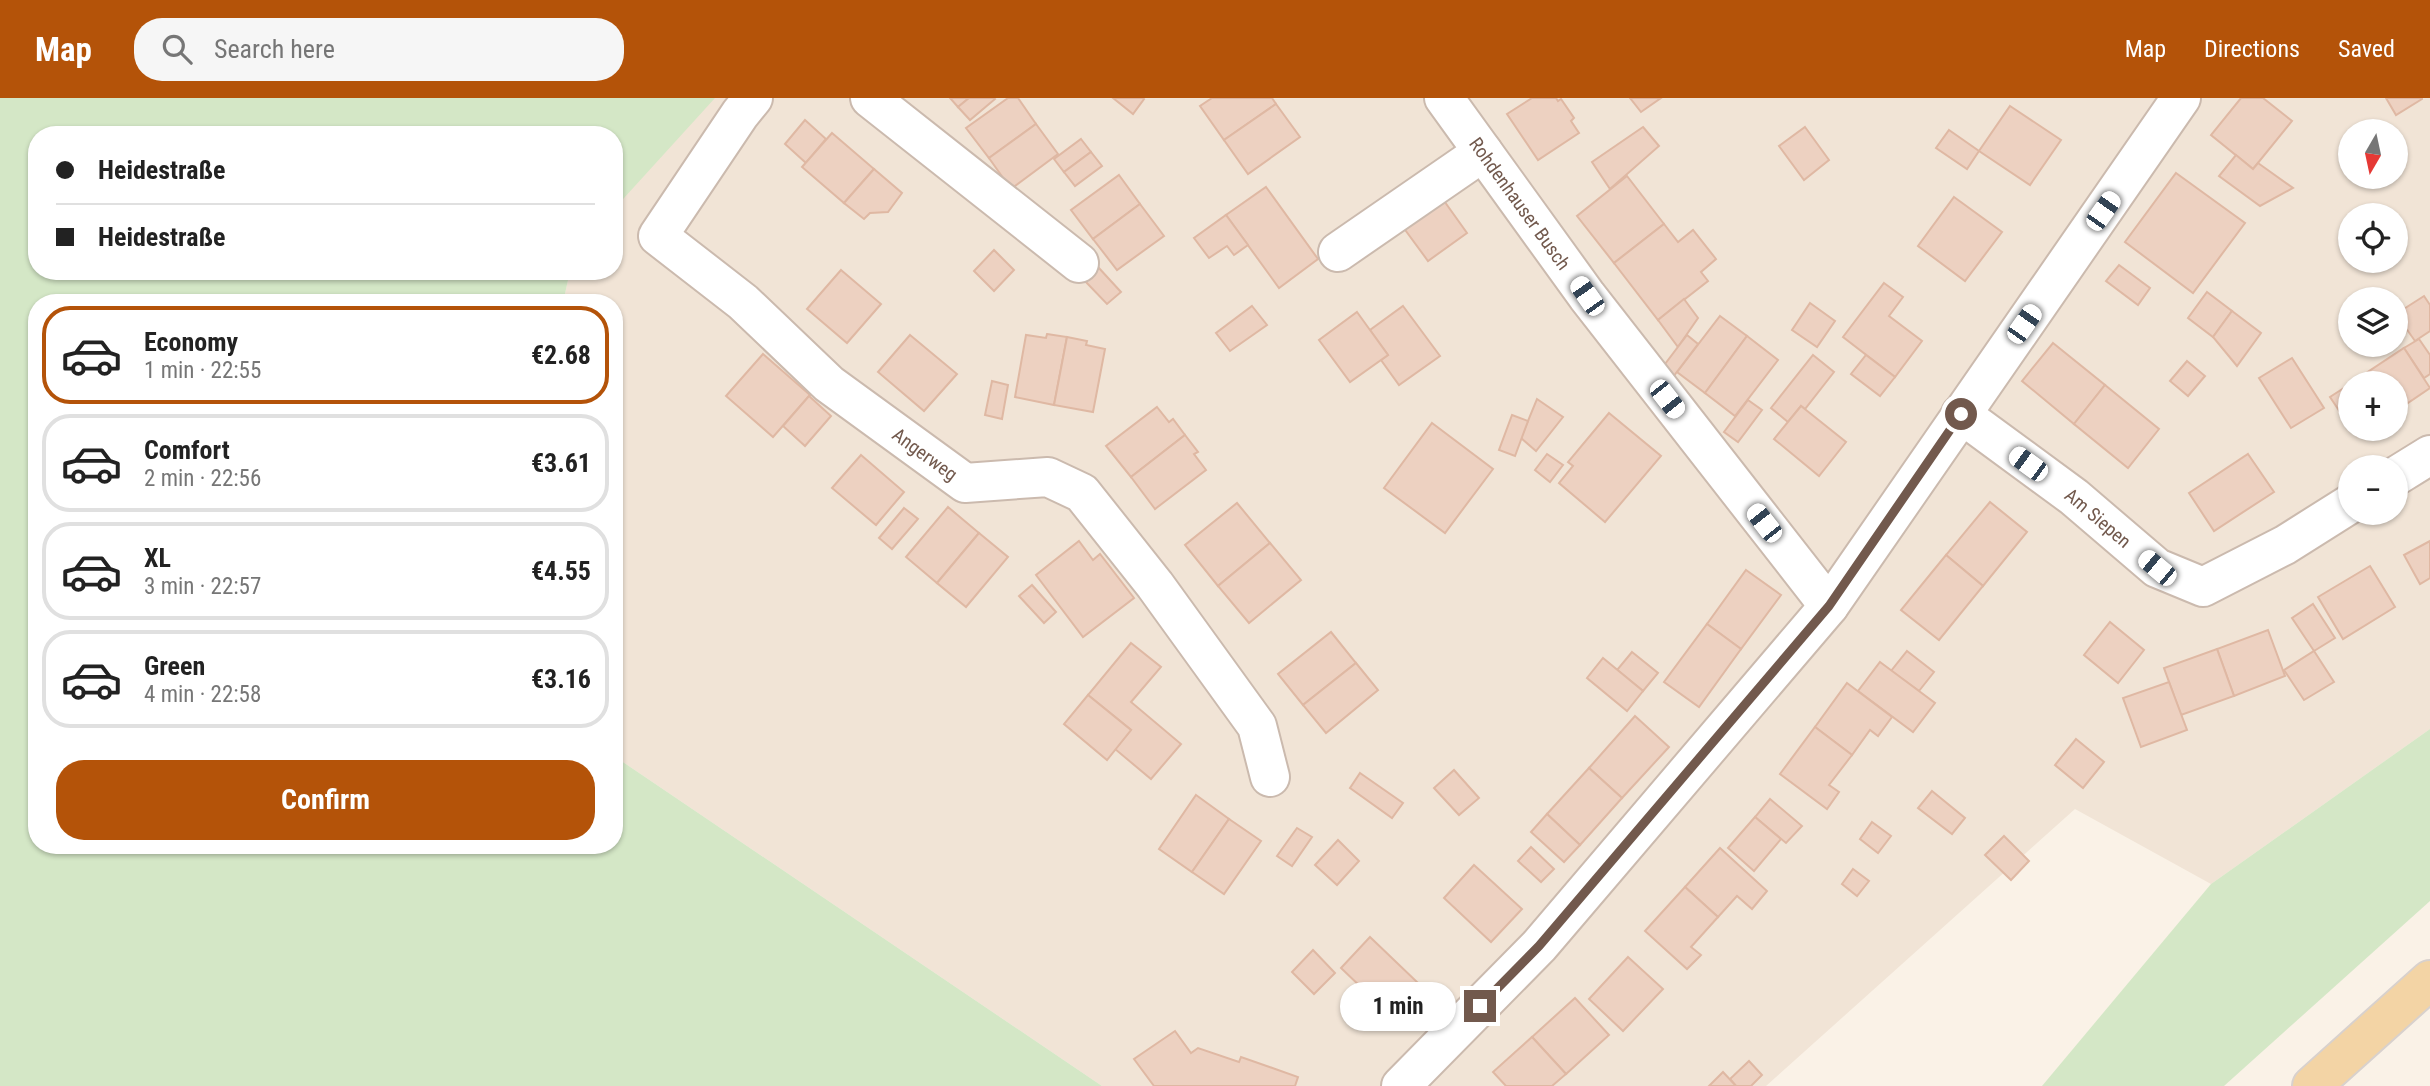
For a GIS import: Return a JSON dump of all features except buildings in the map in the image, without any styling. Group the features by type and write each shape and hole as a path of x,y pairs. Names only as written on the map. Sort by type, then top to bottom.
{"main road":[{"path":"2312,1086 2430,980"}],"street":[{"name":"Angerweg","path":"753,98 657,236 743,302 829,384 965,483 1048,477 1082,493 1155,585 1257,726 1270,777"},
{"path":"870,98 1079,263"},
{"name":"Rohdenhauser Busch","path":"1444,98 1587,296 1829,606"},
{"path":"1401,1086 1539,946 1829,606 2181,98"},
{"path":"1338,252 1483,152"},
{"name":"Am Siepen","path":"1961,414 2074,497 2157,568 2203,587 2285,545 2338,512"},
{"path":"2408,469 2430,455"}],"shaded area":[{"path":"712,98 2430,98 2430,729 2211,884 2075,809 1766,1086 1102,1086 623,762 623,294 565,294 568,280 623,280 623,194"}],"green space":[{"path":"0,98 715,98 623,199 623,126 28,126 28,280 568,280 565,294 28,294 28,854 623,854 623,762 1102,1086 0,1086"},
{"path":"2430,729 2430,901 2224,1086 2042,1086 2211,884"}],"route":[{"path":"1480,1006 1539,946 1829,606 1961,414"}]}
